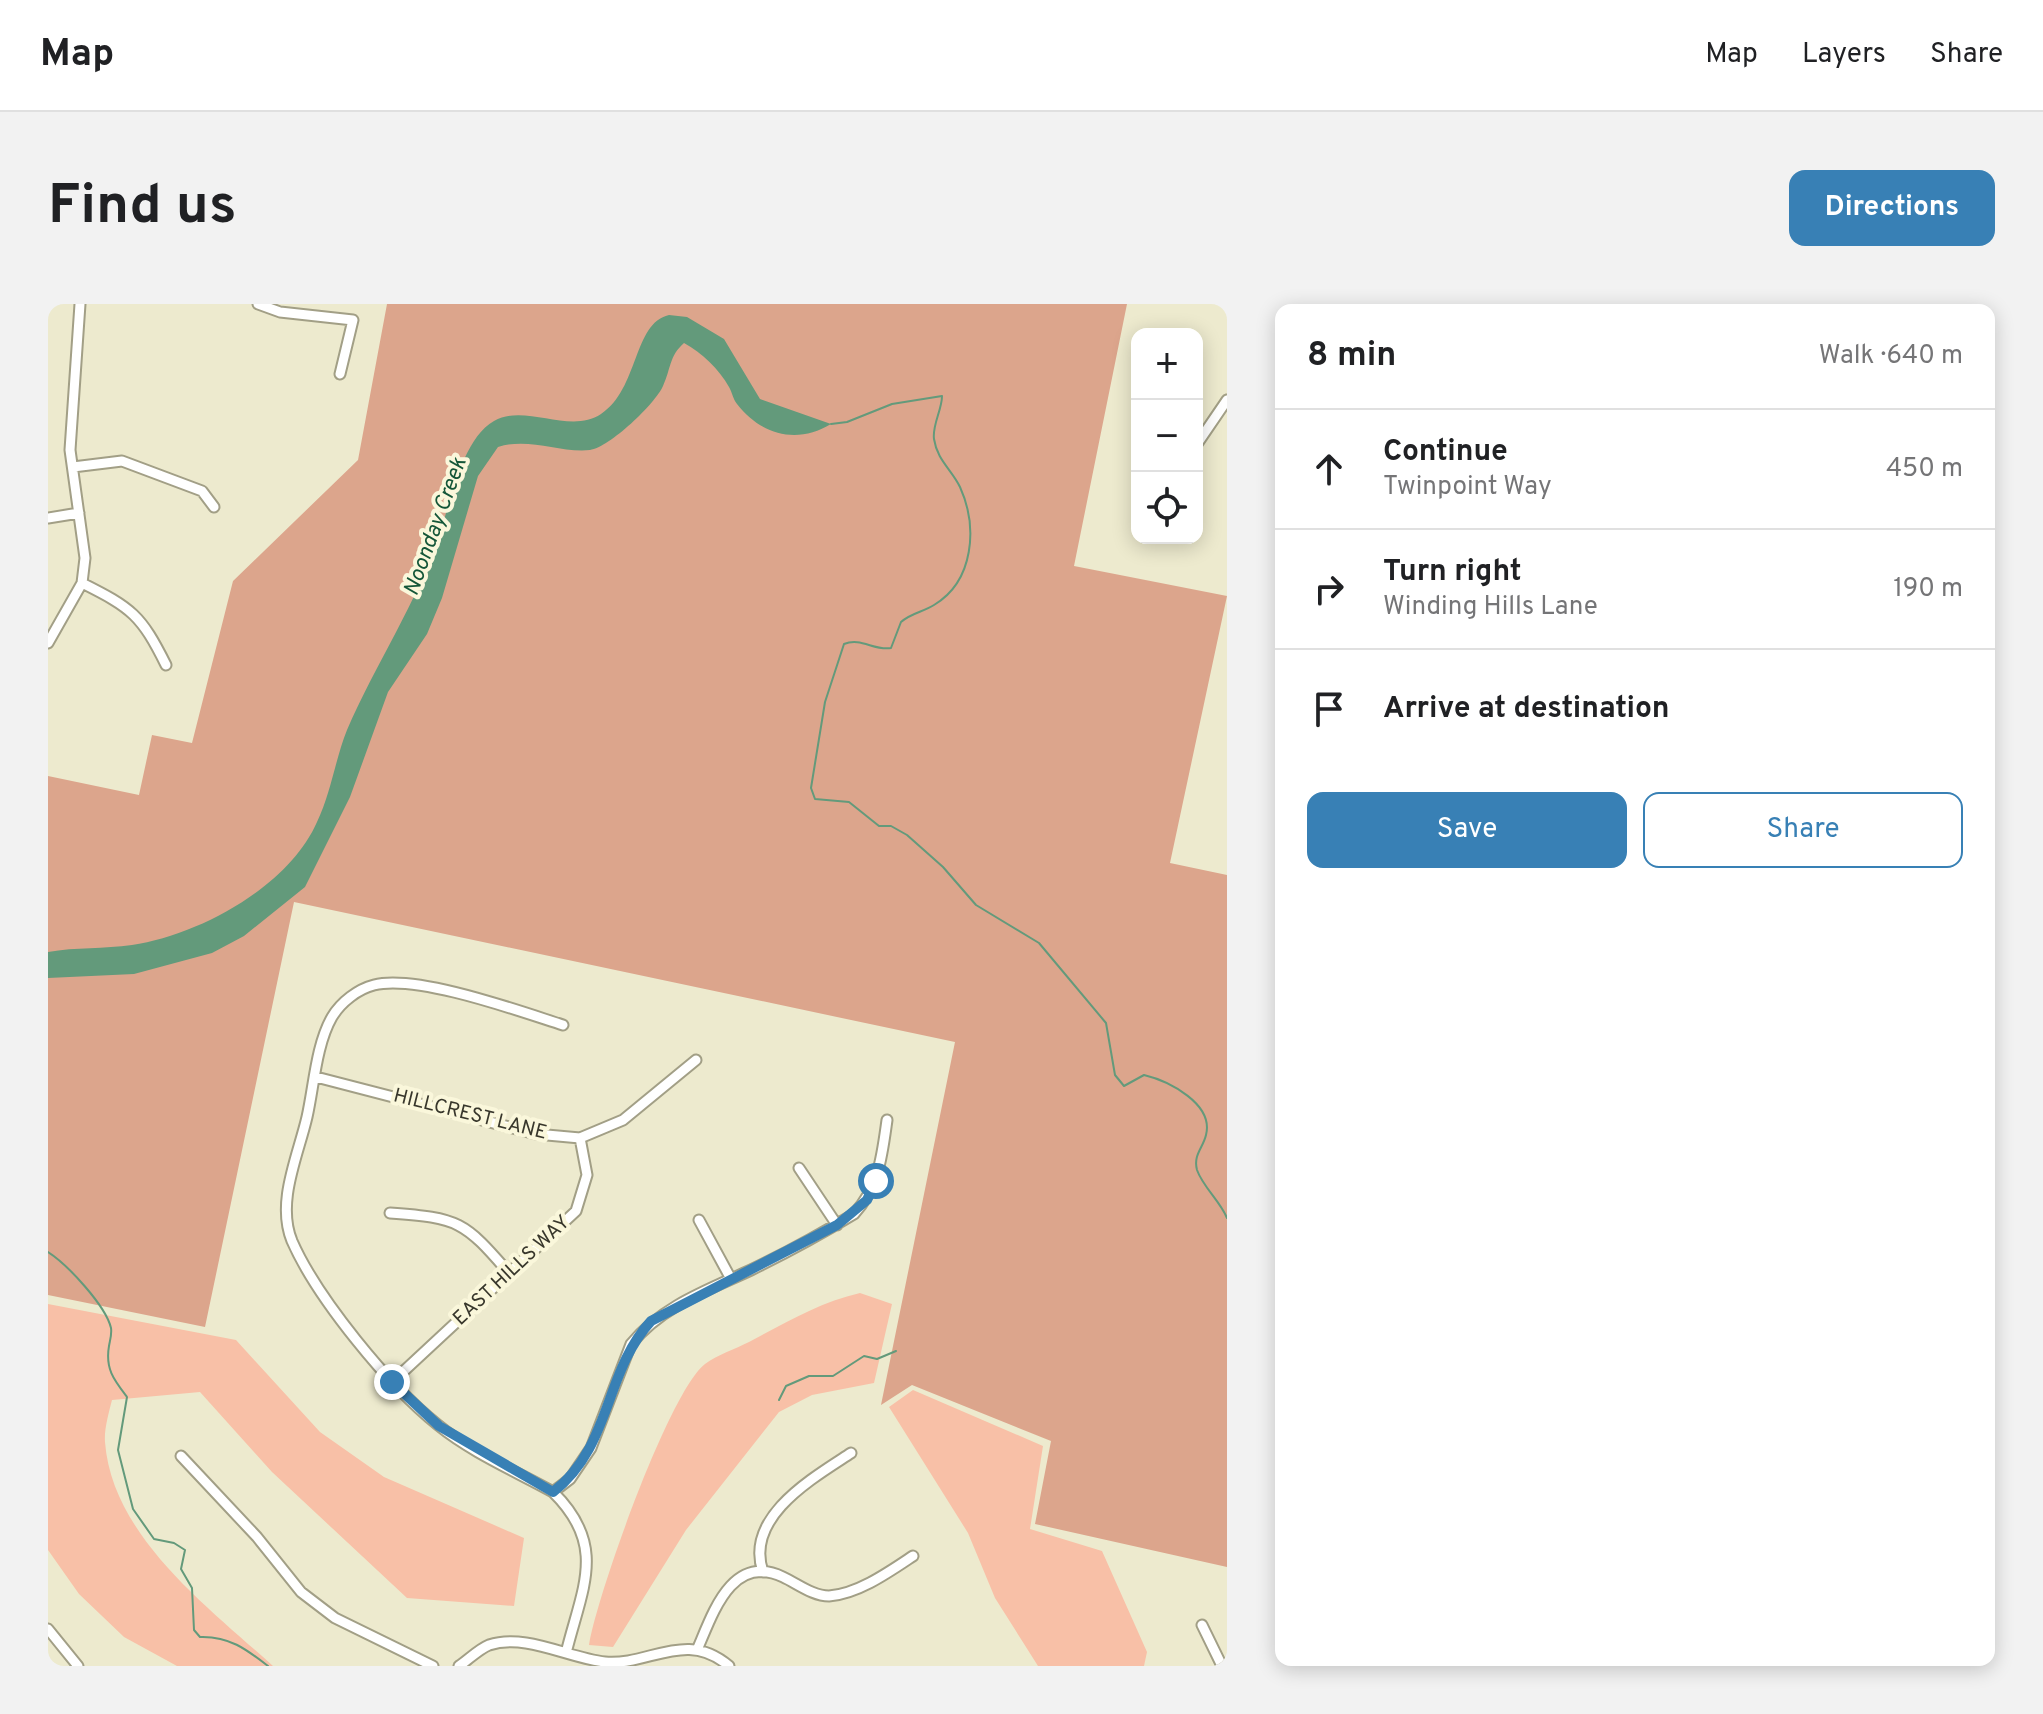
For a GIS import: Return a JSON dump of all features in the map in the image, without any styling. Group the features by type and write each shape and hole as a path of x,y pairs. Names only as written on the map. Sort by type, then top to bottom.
{"street":[{"path":"48,643 82,583 85,558 70,450 80,304"},
{"path":"259,304 280,312 353,320 340,374"},
{"path":"1203,435 1227,400"},
{"path":"73,467 122,461 202,491 214,507"},
{"path":"48,518 79,513"},
{"path":"82,583 126,605 147,626 166,665"},
{"path":"563,1025 436,989 377,984 350,998 334,1014 316,1077 287,1194 287,1223 300,1254 358,1342 392,1382 439,1426 553,1492 578,1524 588,1552 566,1653"},
{"name":"HILLCREST LANE","path":"316,1077 536,1134 580,1138 623,1120 696,1060"},
{"path":"553,1492 583,1464 631,1344 641,1332 671,1309 854,1214 872,1191 887,1120"},
{"name":"EAST HILLS WAY","path":"392,1382 576,1211 587,1175 580,1138"},
{"path":"799,1168 837,1225"},
{"path":"390,1213 453,1220 471,1231 509,1273"},
{"path":"699,1220 731,1279"},
{"path":"763,1572 759,1559 760,1542 788,1499 851,1453"},
{"path":"181,1456 257,1537 301,1592 335,1618 433,1666"},
{"path":"697,1650 725,1589 741,1578 763,1572 780,1575 826,1596 848,1593 913,1556"},
{"path":"1202,1625 1222,1666"},
{"path":"48,1629 78,1666"},
{"path":"459,1666 489,1645 518,1643 606,1662 628,1663 669,1649 697,1650 729,1666"}],"shaded area":[{"path":"387,304 1127,304 1074,566 1227,596 1170,863 1227,875 1227,1567 1035,1524 1051,1441 912,1385 881,1405 955,1042 294,902 205,1327 48,1295 48,776 139,795 152,735 192,743 233,581 358,460"},
{"path":"669,315 687,317 724,339 760,399 831,424 806,434 781,434 769,430 747,415 715,368 684,343 651,403 631,424 599,447 578,450 510,444 498,447 478,476 442,598 427,634 388,692 350,797 305,887 244,936 212,953 134,974 48,978 48,952 132,945 186,931 240,904 286,867 317,822 347,730 431,559 459,472 473,442 494,421 506,416 576,421 589,420 601,414 623,389 649,330"},
{"path":"860,1293 892,1304 874,1383 812,1395 779,1412 686,1530 613,1647 589,1645 605,1584 636,1496 690,1382 705,1364 715,1358 817,1307"},
{"path":"48,1304 236,1340 320,1432 384,1477 524,1538 514,1606 407,1598 272,1472 200,1392 112,1400 105,1442 112,1476 125,1508 144,1539 167,1567 273,1666 177,1666 124,1637 79,1594 48,1550"},
{"path":"913,1390 1043,1446 1030,1529 1102,1551 1147,1652 1144,1666 1038,1666 995,1598 968,1533 889,1407"}],"waterway":[{"name":"Noonday Creek","path":"831,424 847,422 892,404 942,396 934,439 938,453 960,487 966,503 970,536 965,568 957,582 934,605 901,622 891,648 856,642 844,644 825,702 811,788 815,799 849,802 879,826 891,826 907,835 943,867 976,905 1039,943 1106,1023 1115,1075 1124,1086 1144,1075 1154,1078 1177,1088 1203,1113 1207,1124 1206,1135 1197,1156 1197,1170 1227,1218"},
{"path":"48,1252 85,1286 108,1319 111,1330 110,1368 127,1397 118,1450 133,1509 154,1539 174,1543 185,1550 181,1569 192,1588 194,1630 200,1637 237,1645 268,1666"},
{"path":"779,1400 786,1386 809,1376 833,1376 864,1356 877,1359 896,1351"}],"route":[{"path":"392,1382 439,1426 553,1492 583,1464 631,1344 651,1321 837,1225 854,1214 867,1200 876,1181"}]}
